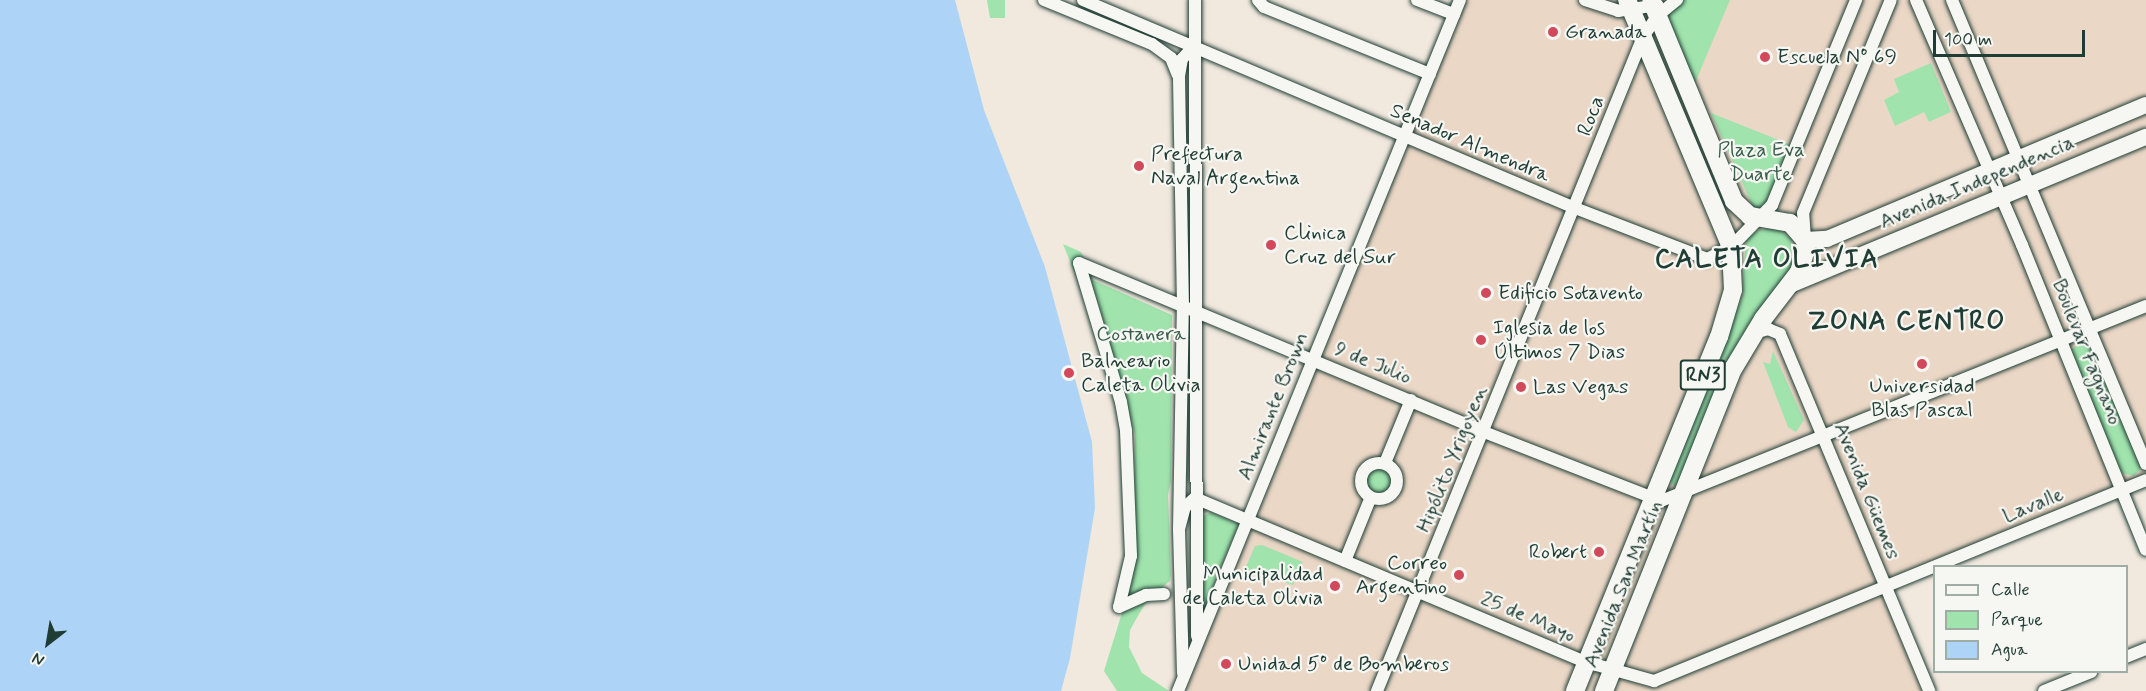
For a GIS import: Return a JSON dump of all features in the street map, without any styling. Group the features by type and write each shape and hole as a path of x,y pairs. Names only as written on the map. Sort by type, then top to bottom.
{"highway":[{"name":"RN3","path":"1630,6 1731,247 1734,290 1728,312 1653,499"},
{"path":"1654,8 1734,201 1742,211 1760,218 1790,223 1805,240"},
{"name":"RN3","path":"1684,494 1733,369 1753,334 1792,284 1802,262 1805,240"},
{"name":"Avenida San Martín","path":"1604,691 1684,494"},
{"name":"Avenida San Martín","path":"1575,691 1653,499"}],"main road":[{"name":"Avenida Independencia","path":"1805,240 1827,239 2146,105"},
{"name":"Avenida Independencia","path":"1792,284 2146,137"}],"street":[{"name":"Senador Almendra","path":"1083,0 1168,34 1190,49 1701,259 1715,257 1731,247 1772,205 1856,0"},
{"path":"1183,686 1179,529 1191,310 1195,78 1190,49 1195,0"},
{"path":"1258,0 1264,7 1430,74"},
{"path":"1417,0 1454,14"},
{"name":"Almirante Brown","path":"1183,686 1197,644 1247,519 1460,0"},
{"path":"1585,0 1609,10 1630,6 1654,8 1677,0"},
{"path":"1654,8 1671,0"},
{"path":"1805,240 1803,213 1891,0"},
{"name":"Boulevar Fagnano","path":"1916,0 2062,342 2146,550"},
{"name":"Boulevar Fagnano","path":"1952,0 2092,329 2146,464"},
{"path":"1049,1 1152,44 1171,58 1179,76 1182,258 1191,310 1197,644"},
{"name":"Roca","path":"1575,208 1654,8"},
{"path":"1179,76 1190,49"},
{"name":"Hipólito Yrigoyen","path":"1377,691 1575,208"},
{"name":"9 de Julio","path":"1164,594 1146,595 1119,607 1131,545 1126,431 1121,402 1079,262 1484,432 1653,499"},
{"path":"1653,499 1684,494 2146,306"},
{"name":"Avenida Güemes","path":"1753,334 1765,329 1780,334 1929,691"},
{"path":"1385,463 1412,400"},
{"path":"1376,462 1385,463 1395,472 1394,487 1384,498 1370,499 1363,489 1362,479 1376,462"},
{"name":"Lavalle","path":"1938,565 2146,480"},
{"path":"1179,529 1185,507 1195,498"},
{"name":"25 de Mayo","path":"1195,498 1586,662 1644,680 1671,676 1885,587"},
{"path":"1345,561 1370,499"},
{"name":"Lavalle","path":"1885,587 1933,567"},
{"path":"2128,657 2146,649"},
{"path":"2044,691 2089,673"},
{"path":"1644,680 1660,691"}],"shaded area":[{"path":"1460,0 2146,0 2146,480 1939,565 1933,565 1933,568 1886,587 1929,691 1191,691 1180,687"}],"green space":[{"path":"987,0 1005,0 1005,18 990,18"},
{"path":"1677,0 1730,0 1692,90 1657,16"},
{"path":"1931,63 1951,112 1929,122 1924,112 1895,126 1884,100 1899,92 1894,79"},
{"name":"Plaza Eva Duarte","path":"1711,113 1796,147 1772,205 1758,218"},
{"path":"1776,227 1792,239 1795,262 1737,344 1681,483 1674,486 1669,479 1742,298 1746,239 1758,230"},
{"name":"Costanera","path":"1063,244 1081,252 1093,280 1172,315 1171,481 1168,495 1171,575 1170,581 1149,598 1139,614 1130,630 1129,647 1142,673 1169,691 1117,691 1104,671 1133,577 1135,435 1096,295 1082,291"},
{"path":"2083,341 2093,351 2140,461 2141,469 2134,476 2121,473 2071,350"},
{"path":"1773,351 1804,420 1796,432 1788,427 1763,362 1770,364"},
{"path":"1379,469 1387,473 1391,481 1387,489 1379,493 1371,489 1367,481 1371,473"},
{"path":"1211,512 1239,524 1202,613 1202,517"},
{"path":"1262,545 1303,562 1293,585 1245,569 1255,546"}],"water":[{"path":"0,0 955,0 984,110 1045,267 1092,442 1095,508 1070,658 1061,691 0,691"}],"place":[{"name":"Granada","path":"1553,32"},
{"name":"Escuela Nº 69","path":"1765,57"},
{"name":"Prefectura Naval Argentina","path":"1139,166"},
{"name":"Clinica Cruz del Sur","path":"1271,245"},
{"name":"Edificio Sotavento","path":"1486,293"},
{"name":"Iglesia de los Últimos 7 Dias","path":"1481,340"},
{"name":"Universidad Blas Pascal","path":"1922,364"},
{"name":"Balneario Caleta Olivia","path":"1069,373"},
{"name":"Las Vegas","path":"1521,387"},
{"name":"Robert","path":"1599,552"},
{"name":"Correo Argentino","path":"1459,575"},
{"name":"Municipalidad de Caleta Olivia","path":"1335,586"},
{"name":"Unidad 5º de Bomberos","path":"1226,664"}],"district":[{"name":"CALETA OLIVIA","path":"1767,260"},
{"name":"ZONA CENTRO","path":"1907,322"}]}
